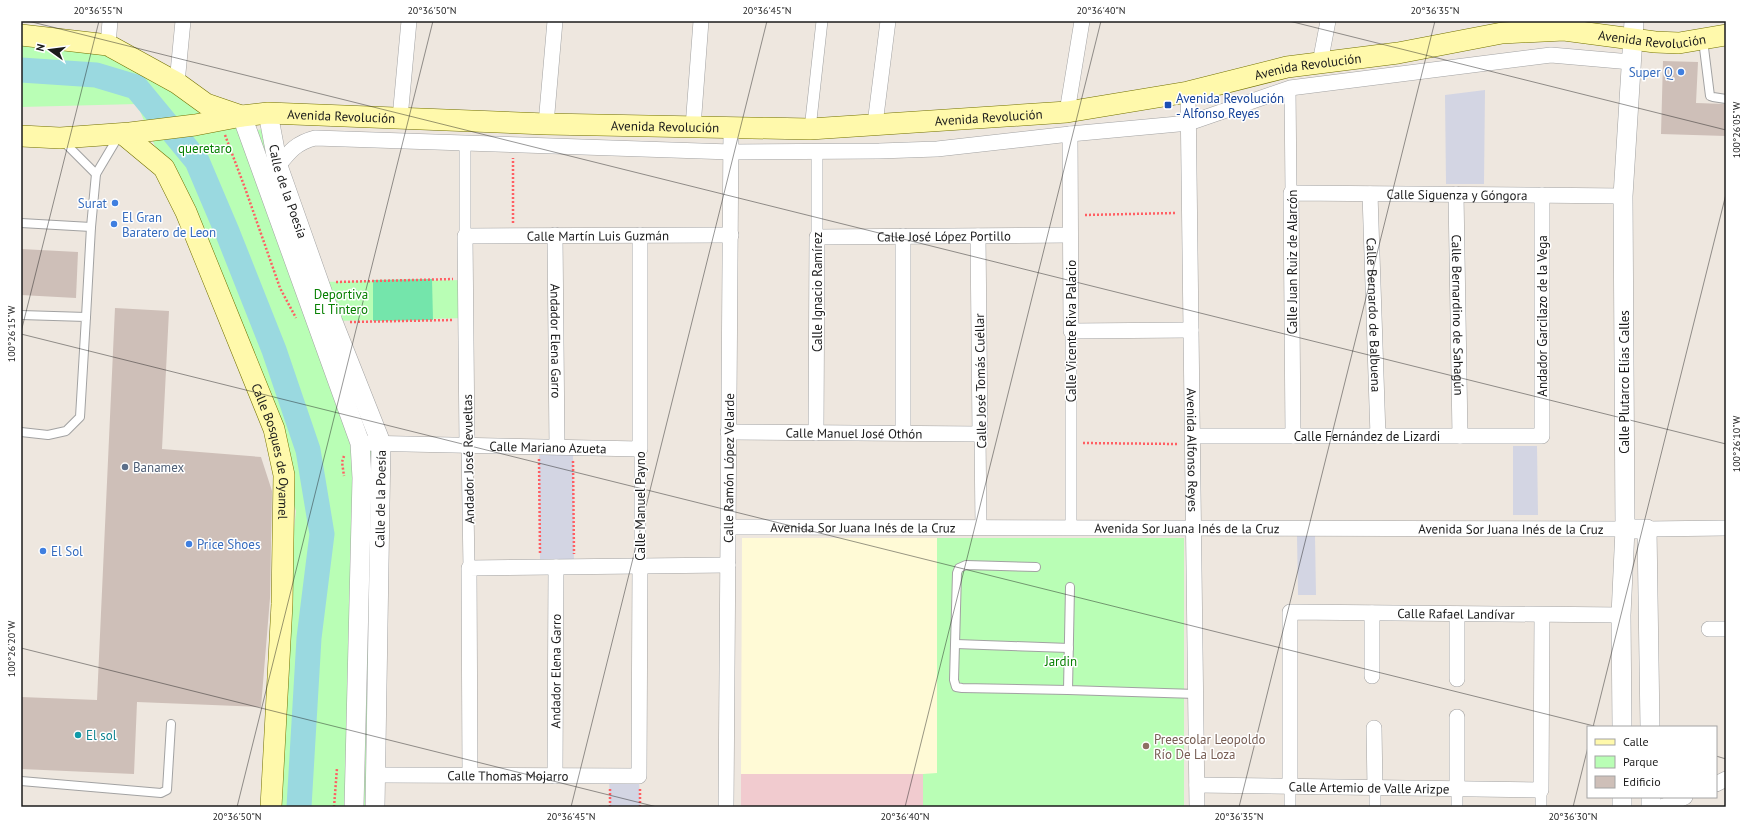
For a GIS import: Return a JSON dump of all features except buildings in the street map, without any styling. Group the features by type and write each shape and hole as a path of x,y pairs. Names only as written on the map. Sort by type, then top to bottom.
{"main road":[{"name":"Avenida Revolución","path":"21,136 60,138 124,134 195,125 242,116 268,113 546,124 810,129 1066,112 1188,92 1287,68 1398,53 1502,33 1633,29 1655,42 1679,42 1726,35"},
{"name":"Avenida Revolución","path":"21,35 108,45 177,83 206,104 242,116"},
{"name":"Calle Bosques de Oyamel","path":"124,134 164,168 186,212 274,428 284,475 282,604 271,807"}],"street":[{"path":"108,45 110,21"},
{"path":"177,83 183,21"},
{"path":"400,118 409,21"},
{"path":"546,124 554,21"},
{"path":"693,127 701,21"},
{"path":"810,129 822,21"},
{"path":"875,124 888,21"},
{"path":"1066,112 1082,21"},
{"path":"1320,63 1328,21"},
{"name":"Calle Plutarco Elías Calles","path":"1622,726 1621,615 1625,529 1623,196 1633,29"},
{"name":"Avenida Revolución","path":"278,166 293,147 305,140 315,138 731,152 937,149 1070,134 1188,123 1290,88 1551,54 1631,62"},
{"name":"Calle Juan Ruiz de Alarcón","path":"1290,88 1293,436"},
{"name":"Avenida Alfonso Reyes","path":"1188,92 1198,807"},
{"name":"Calle de la Poesía","path":"268,113 278,166 333,322 380,443 376,807"},
{"name":"Calle de la Poesía","path":"242,116 353,446 362,478 354,807"},
{"name":"Calle Ramón López Velarde","path":"726,807 728,432 732,128"},
{"name":"Calle Vicente Riva Palacio","path":"1070,134 1071,527"},
{"name":"Andador José Revueltas","path":"465,142 470,775"},
{"name":"Calle Ignacio Ramírez","path":"816,433 817,151"},
{"name":"Calle Siguenza y Góngora","path":"1291,193 1623,196"},
{"name":"Calle Bernardo de Balbuena","path":"1370,194 1378,436"},
{"name":"Calle Bernardino de Sahagún","path":"1456,194 1460,436"},
{"name":"Andador Garcilazo de la Vega","path":"1542,195 1542,436"},
{"name":"Calle Martín Luis Guzmán","path":"465,236 731,234"},
{"name":"Andador Elena Garro","path":"555,235 557,448"},
{"name":"Calle Manuel Payno","path":"639,776 640,235"},
{"name":"Calle José López Portillo","path":"817,237 1070,235"},
{"path":"902,236 903,434"},
{"name":"Calle José Tomás Cuéllar","path":"978,236 981,527"},
{"path":"1071,331 1191,330"},
{"name":"Calle Manuel José Othón","path":"728,432 980,434"},
{"name":"Calle Fernández de Lizardi","path":"1193,440 1293,436 1542,436"},
{"name":"Calle Mariano Azueta","path":"353,446 380,443 640,449"},
{"name":"Avenida Sor Juana Inés de la Cruz","path":"728,527 1647,529"},
{"path":"1650,726 1647,529 1726,528"},
{"path":"469,568 728,565"},
{"name":"Andador Elena Garro","path":"555,776 556,567"},
{"name":"Calle Rafael Landívar","path":"1290,786 1290,612 1621,615"},
{"path":"1372,613 1372,676"},
{"path":"1457,614 1457,679"},
{"path":"1541,807 1542,614"},
{"path":"1710,629 1726,629"},
{"path":"1457,717 1457,807"},
{"path":"1374,728 1375,807"},
{"name":"Calle Thomas Mojarro","path":"377,775 639,776"},
{"path":"1717,784 1726,779"},
{"name":"Calle Artemio de Valle Arizpe","path":"1197,785 1541,790"},
{"path":"1290,786 1290,807"},
{"path":"1662,807 1683,798"}],"lane":[{"path":"1702,39 1710,96 1712,98 1726,99"},
{"path":"21,432 48,435 66,431 80,417 91,227 96,174 124,134"},
{"path":"60,138 96,174"},
{"path":"21,223 91,227"},
{"path":"21,315 86,317"},
{"path":"1036,568 966,565 959,568 957,573 954,680 956,687 1196,694"},
{"path":"1068,690 1070,587"},
{"path":"956,644 1069,648"},
{"path":"21,781 161,793 167,790 171,724"}],"path":[{"path":"219,121 245,188 280,288 298,322"},
{"path":"512,236 513,144"},
{"path":"1070,215 1190,213"},
{"path":"320,283 466,279"},
{"path":"333,322 466,319"},
{"path":"1070,443 1193,440"},
{"path":"344,477 342,462 353,446"},
{"path":"539,447 540,567"},
{"path":"573,448 574,567"},
{"path":"334,807 337,765"}],"shaded area":[{"path":"1485,90 1484,184 1446,184 1445,95"},
{"path":"1513,446 1537,446 1538,515 1513,515"},
{"path":"539,447 573,448 574,567 540,567"},
{"path":"1297,536 1315,536 1316,595 1298,595"},
{"path":"742,538 937,538 937,774 741,774"},
{"path":"741,774 923,774 923,807 741,807"},
{"path":"609,776 639,776 640,807 610,807"}],"green space":[{"name":"queretaro","path":"21,35 108,45 242,116 353,422 354,807 275,807 279,667 296,511 241,348 137,104 21,107"},
{"name":"Deportiva El Tintero","path":"261,129 317,282 466,280 467,318 332,321 374,443 370,807 359,807 364,466 252,133"},
{"path":"432,279 433,320 373,321 373,280"},
{"name":"Jardin","path":"937,538 1184,538 1184,807 923,807 923,774 937,773"}],"waterway":[{"path":"21,70 96,75 136,87 197,161 274,350 308,450 322,534 309,638 299,807"}],"place":[{"name":"Super Q","path":"1681,72"},
{"name":"Avenida Revolución - Alfonso Reyes","path":"1168,105"},
{"name":"Surat","path":"115,203"},
{"name":"El Gran Baratero de Leon","path":"114,224"},
{"name":"Banamex","path":"125,467"},
{"name":"Price Shoes","path":"189,544"},
{"name":"El Sol","path":"43,551"},
{"name":"El sol","path":"78,735"},
{"name":"Preescolar Leopoldo Río De La Loza","path":"1146,746"}]}
